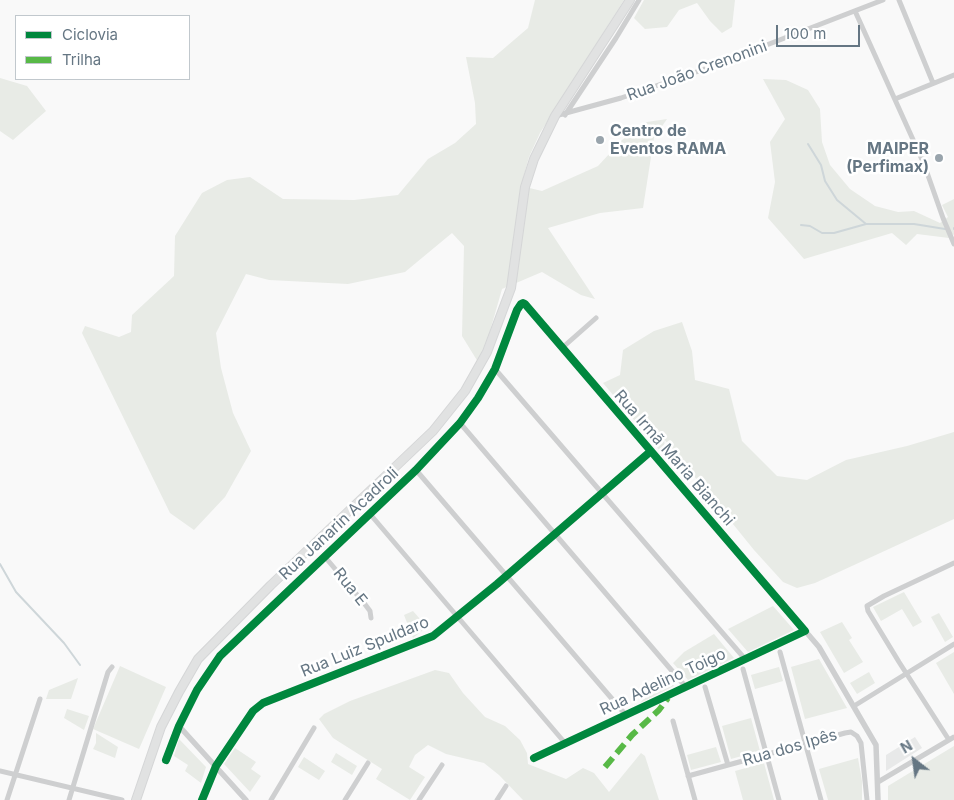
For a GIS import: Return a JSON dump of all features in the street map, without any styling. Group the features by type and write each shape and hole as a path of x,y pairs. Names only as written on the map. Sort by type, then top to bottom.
{"main road":[{"path":"136,800 161,727 198,659 271,585 433,431 465,391 487,352 511,288 528,176 541,143 555,116 630,0"}],"street":[{"path":"565,115 639,0"},
{"name":"Rua João Crenonini","path":"555,116 565,115 621,98 702,70 883,0"},
{"path":"898,0 933,83"},
{"path":"855,11 924,164 954,244"},
{"path":"895,99 954,75"},
{"name":"Rua Irmã Maria Bianchi","path":"523,303 819,647 876,745 878,800"},
{"name":"Rua Janarin Acadroli","path":"166,760 178,726 197,690 220,656 416,470 460,423 478,398 495,368 517,310 523,303"},
{"path":"562,348 596,318"},
{"path":"495,368 745,659"},
{"path":"460,423 685,686"},
{"name":"Rua Luiz Spuldaro","path":"202,800 216,766 252,710 263,703 433,636 458,617 651,451"},
{"path":"416,470 625,714"},
{"path":"370,514 565,743"},
{"name":"Rua E","path":"325,557 364,603 370,611 371,618"},
{"path":"878,782 952,738 906,673 868,611 867,606 871,602 954,563"},
{"name":"Rua Adelino Toigo","path":"534,758 805,631"},
{"path":"854,706 954,644"},
{"path":"780,652 821,800"},
{"path":"69,800 108,672 112,667"},
{"path":"743,669 779,800"},
{"path":"705,686 728,766"},
{"path":"7,800 40,699"},
{"path":"673,721 695,800"},
{"path":"178,726 246,800"},
{"path":"270,800 314,728"},
{"name":"Rua dos Ipês","path":"688,776 851,732 857,736 863,752 867,800"},
{"path":"345,800 368,763"},
{"path":"419,800 442,765"},
{"path":"0,771 122,800"},
{"path":"497,800 506,786"}],"shaded area":[{"path":"535,0 624,0 540,133 529,157 521,186 542,191 598,166 622,140 647,122 667,119 654,138 643,208 600,213 548,228 595,299 581,295 542,272 502,289 484,352 478,362 462,336 464,246 452,233 405,272 348,284 269,280 246,274 216,333 221,368 233,413 251,451 225,497 194,530 170,513 82,333 85,326 119,337 131,332 132,315 174,276 175,236 202,193 227,180 250,177 283,199 354,200 398,195 428,159 455,143 476,124 475,103 466,57 493,58 528,28"},
{"path":"644,0 735,0 732,27 722,33 710,21 697,3 679,10 667,27 645,29 634,18"},
{"path":"0,78 27,86 46,111 13,140 0,131"},
{"path":"763,79 786,80 808,90 820,109 822,142 830,165 850,189 875,206 898,212 914,211 940,223 948,217 942,205 954,199 954,235 948,232 949,238 917,234 906,245 892,233 804,259 768,218 775,182 770,142 785,119"},
{"path":"682,322 692,351 695,380 729,389 742,441 777,476 807,480 846,460 907,446 954,432 954,519 815,583 797,588 783,582 754,550 664,439 666,458 603,383 620,375 623,350 654,331"},
{"path":"904,592 922,622 913,627 902,609 881,621 873,607"},
{"path":"773,606 794,630 748,652 728,629"},
{"path":"413,611 427,627 413,638 404,615"},
{"path":"939,613 953,637 945,642 931,617"},
{"path":"842,622 852,638 849,640 863,662 844,673 820,632"},
{"path":"714,634 734,658 688,680 673,663 684,652"},
{"path":"954,652 954,694 936,663"},
{"path":"819,659 847,708 805,719 791,667"},
{"path":"120,666 166,687 139,749 93,729"},
{"path":"779,667 783,681 755,689 751,675"},
{"path":"435,670 449,673 463,693 485,717 505,726 520,740 527,753 528,764 566,779 583,768 594,773 609,792 641,753 645,756 659,800 523,800 499,775 484,763 446,754 428,745 415,755 409,767 425,777 410,800 376,779 382,769 333,738 319,719 324,714 350,701"},
{"path":"869,672 875,683 857,694 850,683"},
{"path":"665,674 674,686 640,703"},
{"path":"78,678 71,699 46,699 49,690"},
{"path":"67,709 89,716 84,730 64,718"},
{"path":"751,718 760,751 731,759 722,726"},
{"path":"96,733 118,747 115,758 93,749 96,743"},
{"path":"915,737 922,748 886,771 886,755"},
{"path":"179,739 206,767 201,783 185,771 188,765 174,756"},
{"path":"954,746 954,800 888,800 888,786"},
{"path":"716,747 721,762 691,770 687,755"},
{"path":"235,748 256,762 251,769 261,776 250,792 224,764"},
{"path":"336,753 357,766 352,775 331,762"},
{"path":"304,757 325,771 319,780 298,767"},
{"path":"858,758 862,781 862,800 828,800 819,769"},
{"path":"764,763 774,800 743,800 735,771"}],"waterway":[{"path":"808,144 821,165 825,181 837,200 866,224"},
{"path":"801,225 810,226 822,233 834,233 866,224 914,224 945,229"},
{"path":"0,564 16,592 64,643 80,665"}],"marked path":[{"path":"605,767 632,735 659,710 668,698"}],"cycle path":[{"path":"166,760 179,726 197,690 220,656 416,470 460,423 478,398 495,369 517,310 523,303 805,631 534,758"},
{"path":"202,800 216,766 253,711 263,703 433,636 497,584 651,451"}],"place":[{"name":"Centro de Eventos RAMA","path":"600,140"},
{"name":"MAIPER (Perfimax)","path":"939,158"}]}
